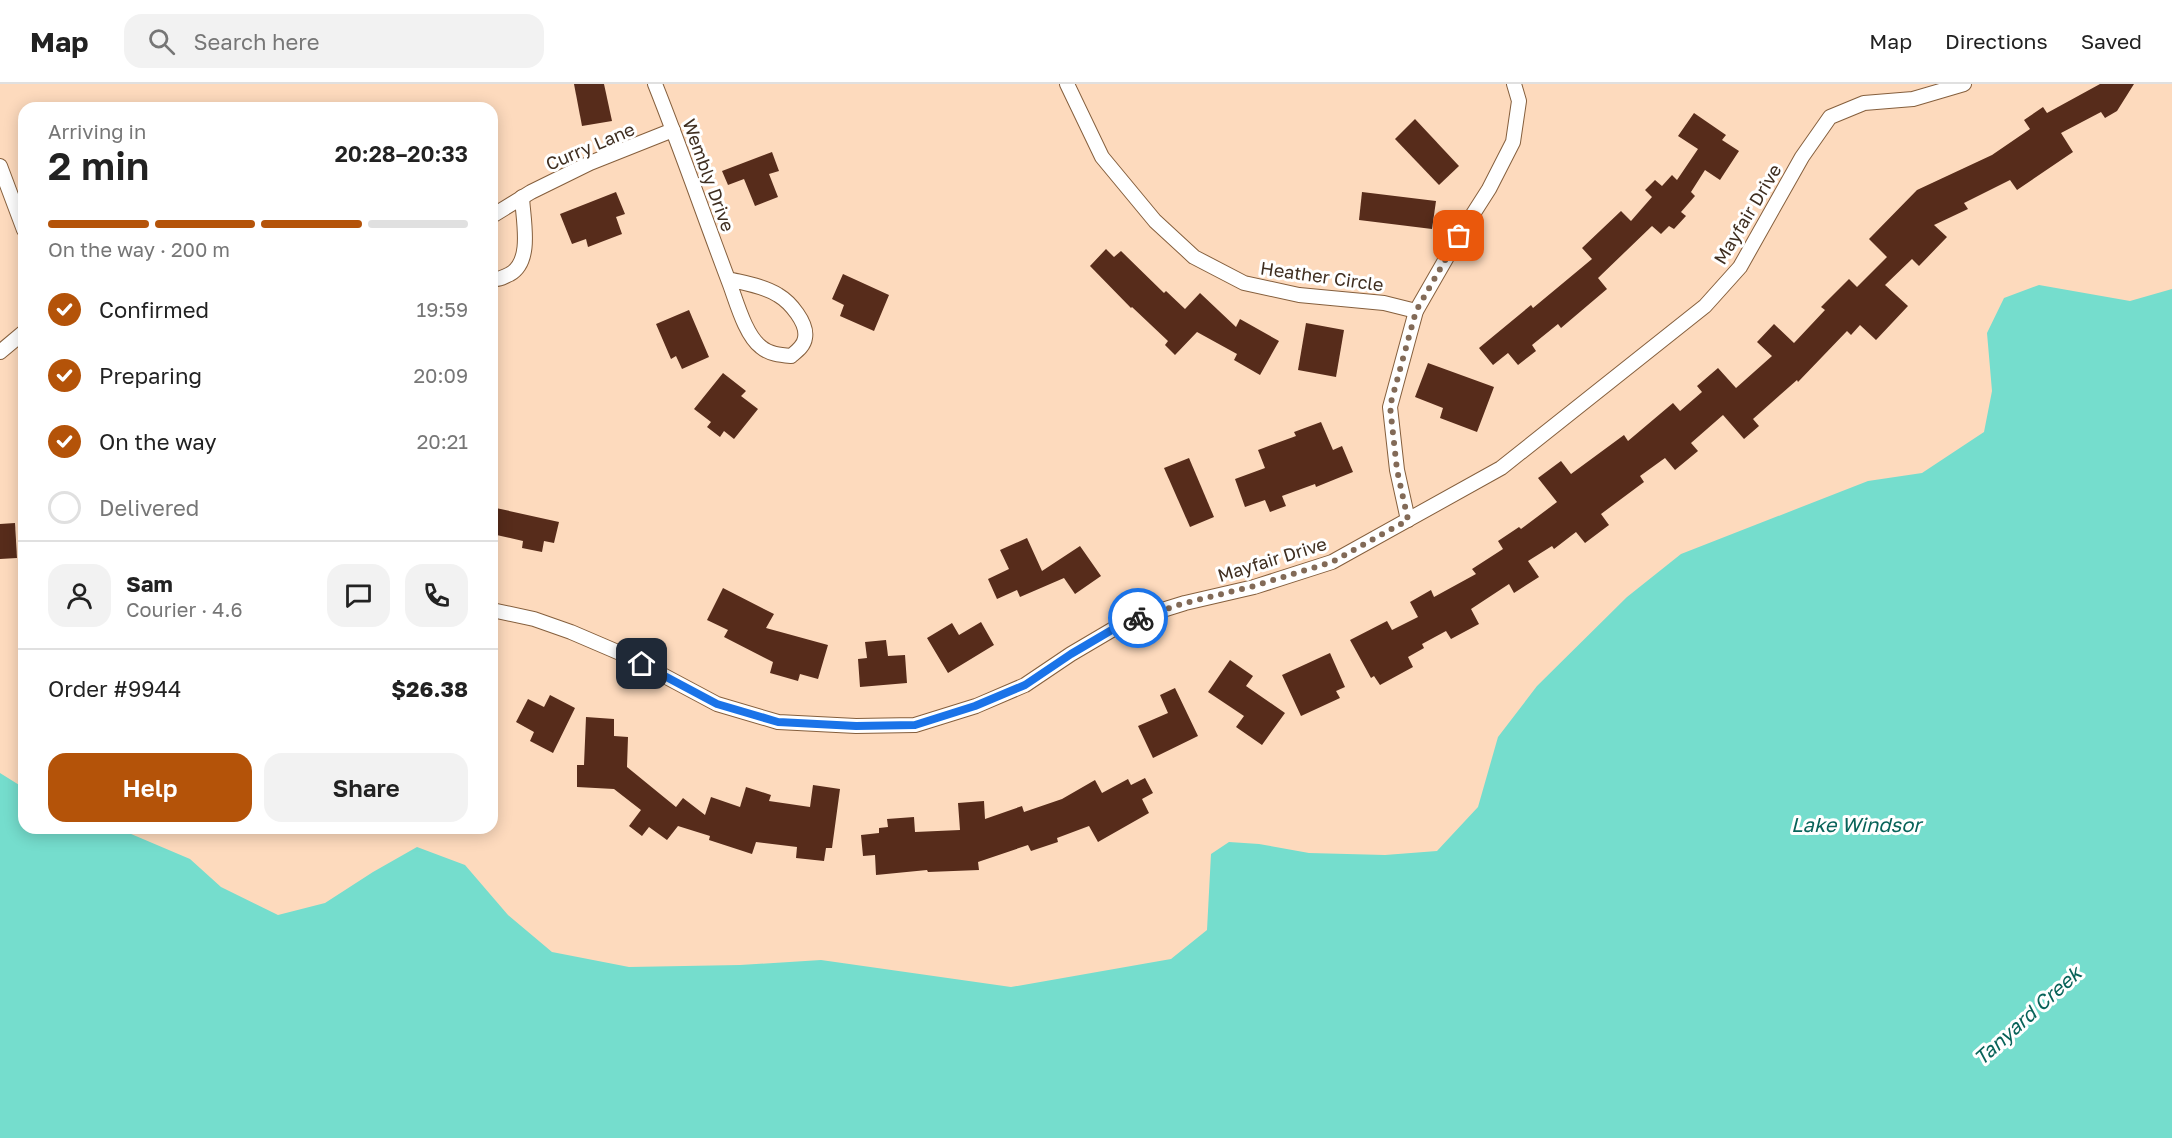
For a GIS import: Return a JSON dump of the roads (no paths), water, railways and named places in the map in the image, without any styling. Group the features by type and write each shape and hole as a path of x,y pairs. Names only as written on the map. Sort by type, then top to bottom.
{"street":[{"name":"Wembly Drive","path":"655,84 673,130 728,279 745,324 759,346 774,354 791,356 801,348 805,338 804,330 794,310 778,295 728,279"},
{"name":"Heather Circle","path":"1067,84 1102,157 1155,221 1194,257 1244,283 1299,295 1384,303 1416,311"},
{"path":"1408,520 1397,470 1390,406 1416,311 1489,189 1513,142 1519,101 1514,84"},
{"name":"Mayfair Drive","path":"498,611 534,619 571,632 627,656 717,704 778,722 856,726 915,725 975,706 1025,685 1071,654 1127,621 1332,562 1501,468 1705,306 1740,267 1802,157 1830,117 1864,103 1913,99 1964,84"},
{"name":"Curry Lane","path":"498,212 522,197 590,163 673,130"},
{"path":"0,166 18,214"},
{"path":"498,280 515,271 524,258 522,197"},
{"path":"0,352 18,337"}],"water":[{"name":"Lake Windsor","path":"2039,285 2130,301 2172,289 2172,1138 0,1138 0,773 18,784 18,834 131,834 190,859 221,887 278,915 325,903 417,847 465,865 508,915 552,952 629,967 740,965 821,960 1011,987 1171,959 1207,930 1211,854 1229,842 1259,844 1309,853 1385,855 1437,851 1478,807 1498,737 1537,686 1627,597 1681,554 1868,481 1922,473 1984,432 1992,391 1987,333 2004,298"}],"water label":[{"name":"Tanyard Creek","path":"2027,1015"}]}
